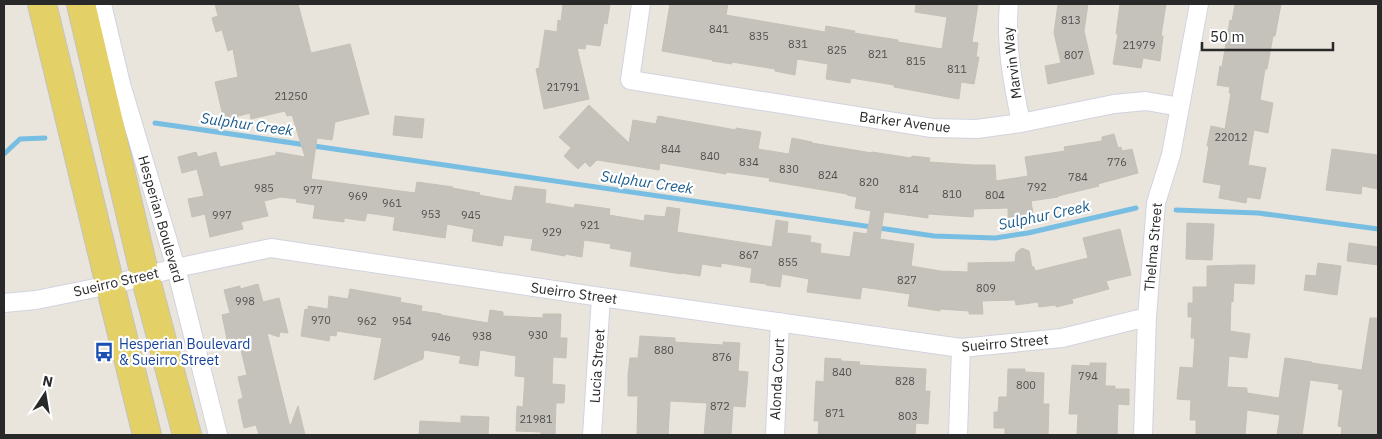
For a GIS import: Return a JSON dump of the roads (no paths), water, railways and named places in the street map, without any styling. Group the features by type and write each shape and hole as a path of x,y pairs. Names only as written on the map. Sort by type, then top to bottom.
{"main road":[{"path":"42,4 148,435"},
{"name":"Hesperian Boulevard","path":"81,4 145,276 187,435"}],"street":[{"name":"Hesperian Boulevard","path":"102,4 121,84 176,268 218,435"},
{"name":"Barker Avenue","path":"641,4 630,80 932,128 978,129 1021,123 1114,104 1146,102 1180,107"},
{"name":"Marvin Way","path":"1009,4 1007,25 1013,82 1021,123"},
{"name":"Thelma Street","path":"1143,435 1147,317 1156,203 1171,155 1198,4"},
{"name":"Sueirro Street","path":"4,304 36,300 110,285 176,268 272,248 961,348 1062,338 1147,317"},
{"name":"Lucia Street","path":"592,435 601,297"},
{"name":"Alonda Court","path":"775,435 780,322"},
{"path":"958,435 961,348"}],"waterway":[{"name":"Sulphur Creek","path":"155,123 934,236 995,238 1028,233 1136,208"},
{"name":"Sulphur Creek","path":"4,154 20,139 45,138"},
{"name":"Sulphur Creek","path":"1176,210 1258,213 1378,229"}],"place":[{"name":"Hesperian Boulevard & Sueirro Street","path":"104,352"}]}
